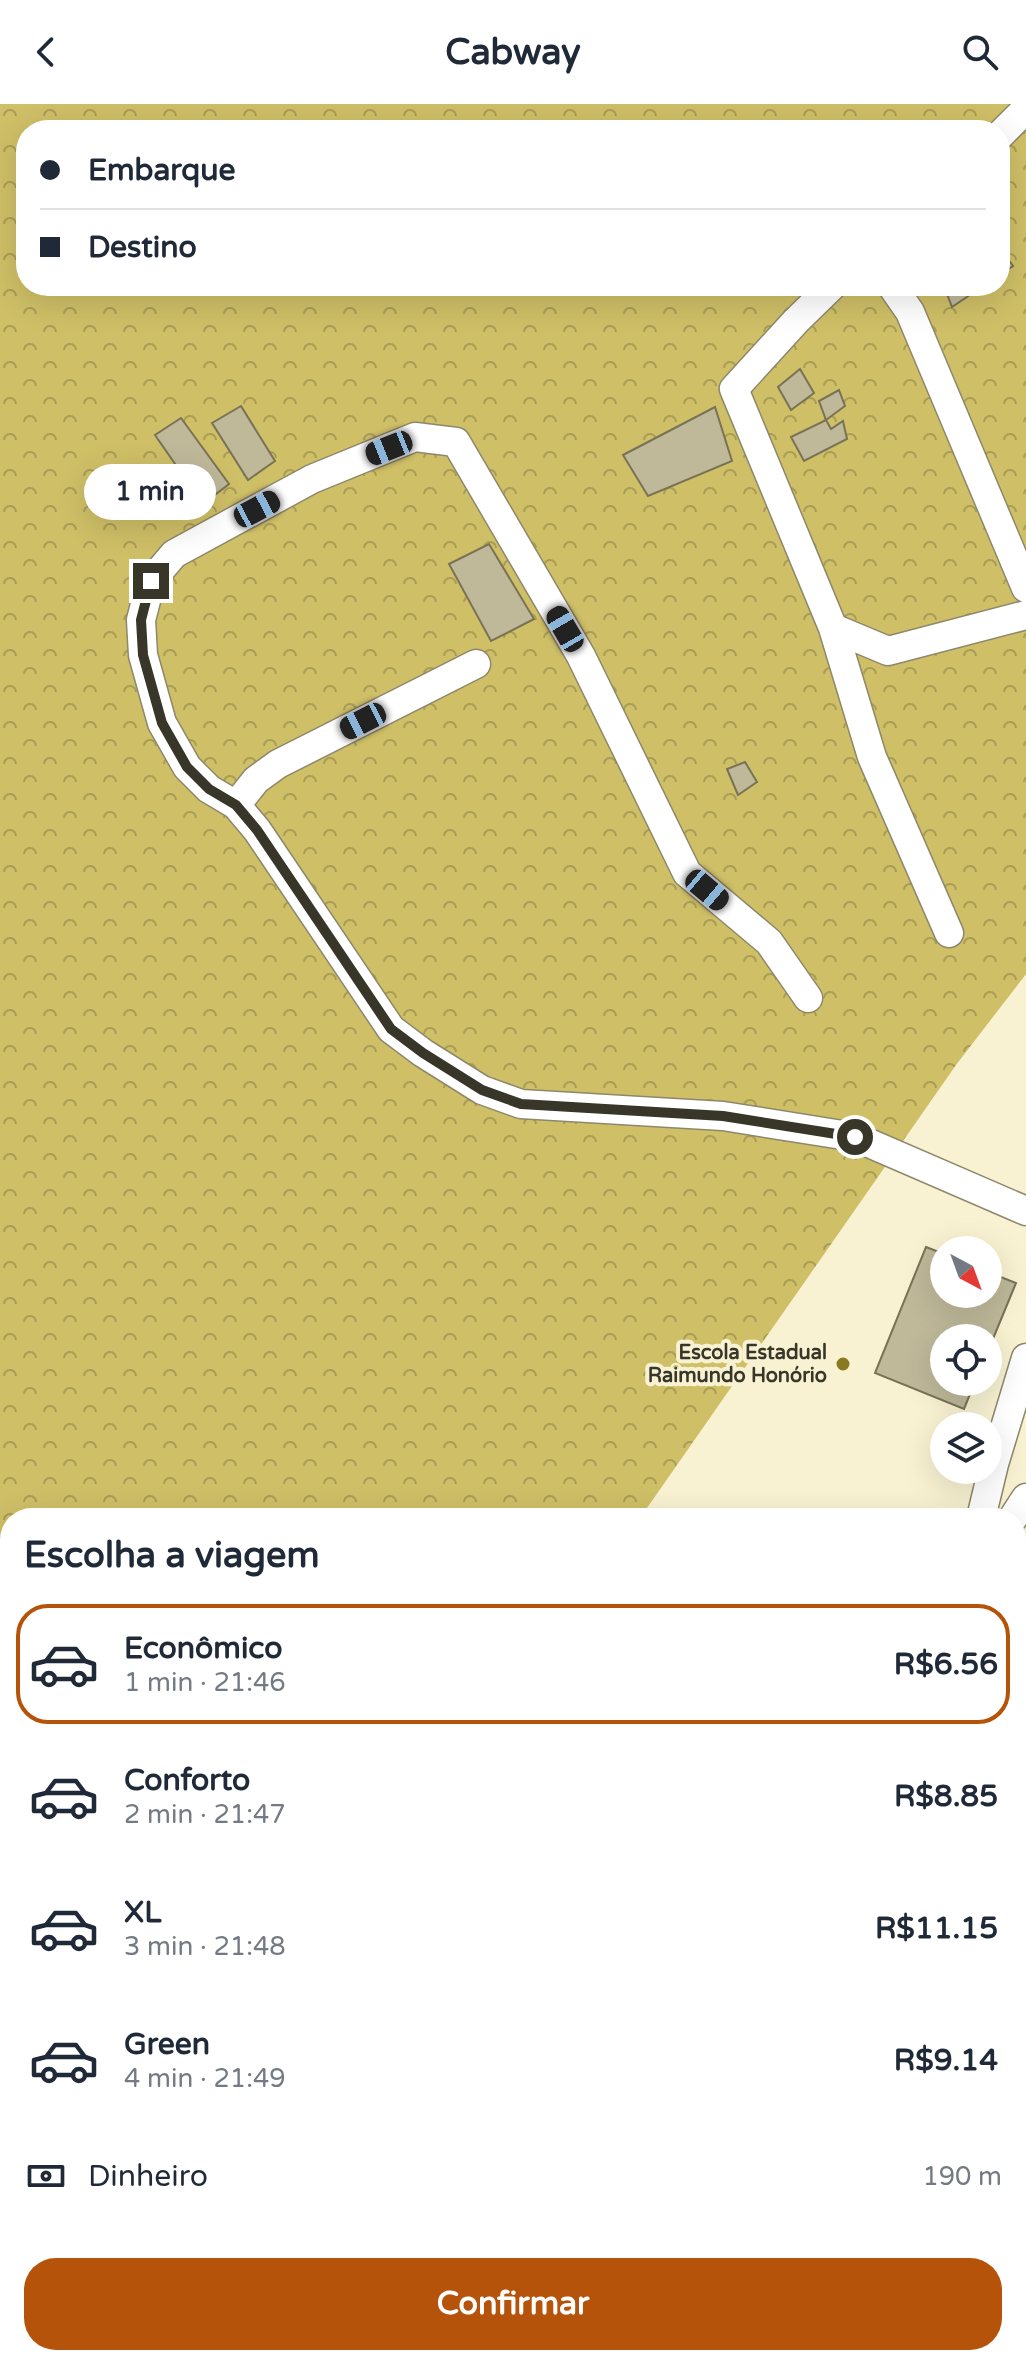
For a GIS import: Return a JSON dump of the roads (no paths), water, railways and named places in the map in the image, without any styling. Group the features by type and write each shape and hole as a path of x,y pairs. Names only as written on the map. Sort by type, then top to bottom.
{"street":[{"path":"1010,125 1026,109"},
{"path":"822,296 734,389 833,628 872,757 949,933"},
{"path":"899,296 910,312 1026,588"},
{"path":"808,998 769,942 687,873 581,656 456,442 415,437 312,479 174,554 151,581 141,620 143,655 162,723 187,767 209,789 236,805 257,830 391,1029 423,1053 482,1090 521,1104 723,1116 855,1137 1026,1211"},
{"path":"833,628 888,651 1026,615"},
{"path":"236,805 256,780 278,764 476,664"},
{"path":"983,1508 994,1464 1022,1391 1026,1358"}],"place":[{"name":"Escola Estadual Raimundo Honório","path":"843,1364"}]}
